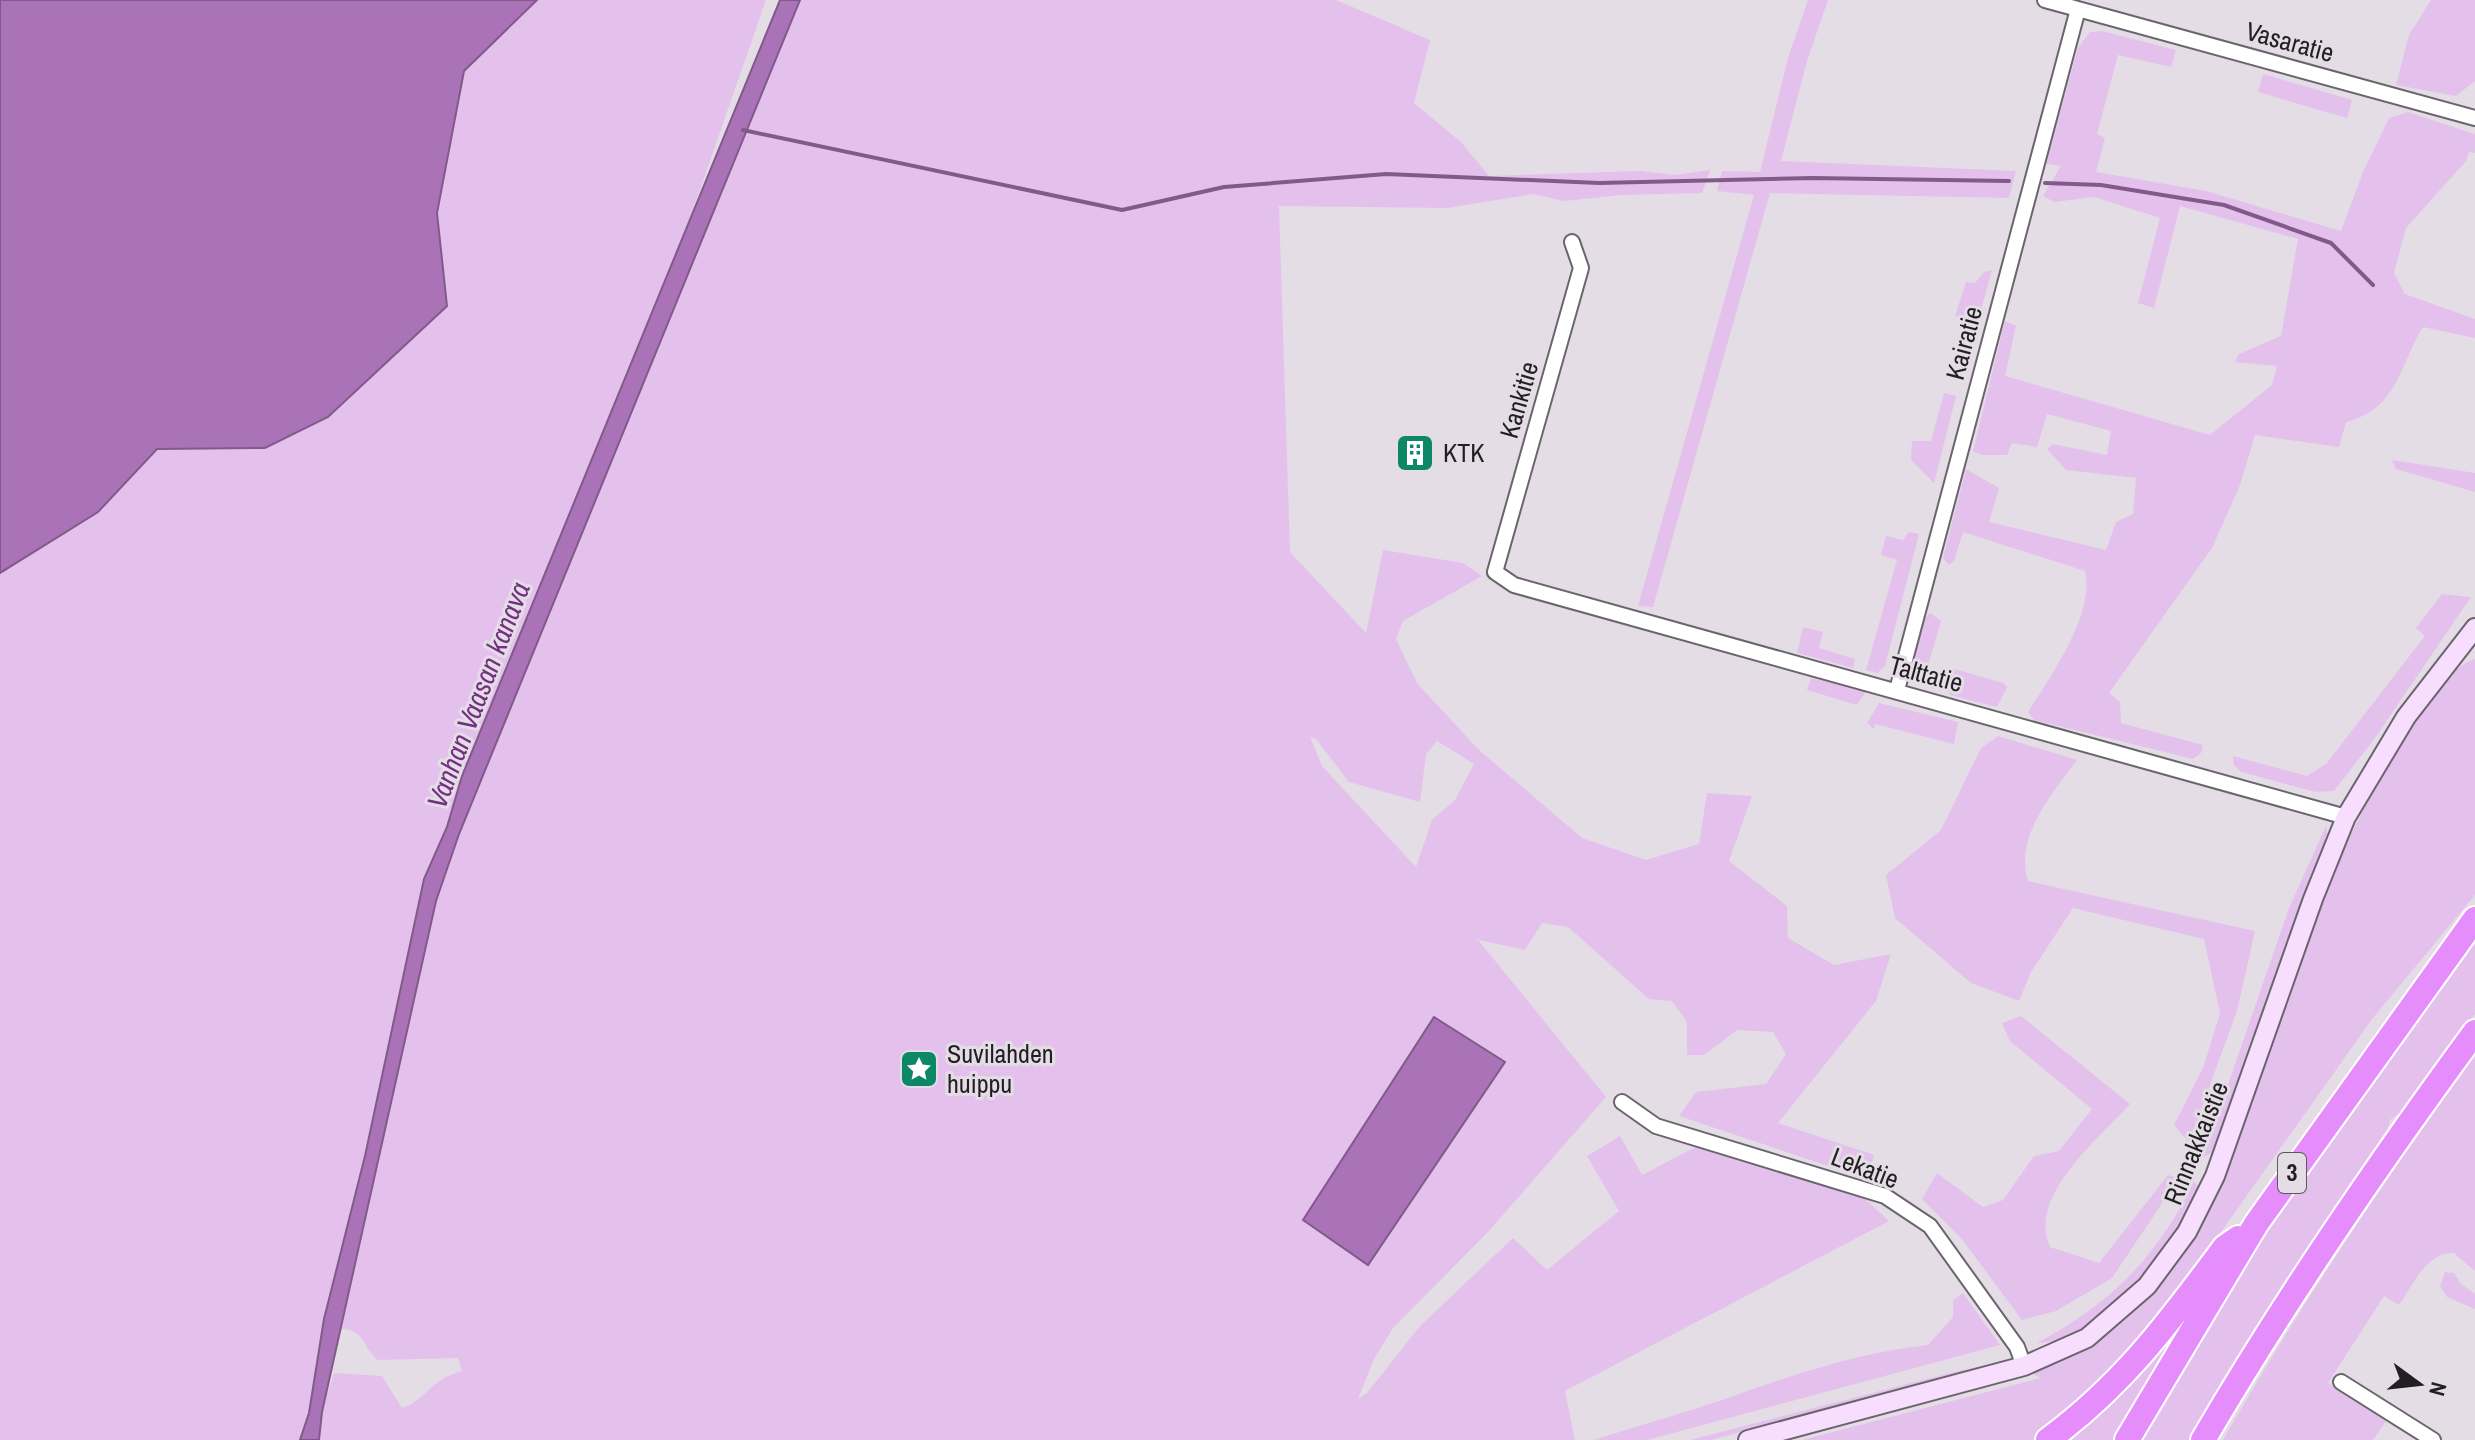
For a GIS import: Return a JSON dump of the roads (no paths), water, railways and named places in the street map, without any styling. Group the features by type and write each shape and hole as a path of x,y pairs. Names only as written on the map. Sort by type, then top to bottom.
{"highway":[{"name":"3","path":"2127,1440 2256,1224 2475,919"},
{"path":"2203,1440 2266,1332 2370,1175 2475,1032"},
{"path":"2048,1440 2087,1412 2126,1375 2225,1247 2256,1224"}],"street":[{"name":"Vasaratie","path":"2045,0 2475,118"},
{"name":"Kairatie","path":"1897,690 2078,9"},
{"name":"Kankitie","path":"1495,572 1581,268 1572,242"},
{"name":"Talttatie","path":"1495,572 1514,585 2328,809 2346,817"},
{"name":"Rinnakkaistie","path":"1748,1440 2024,1366 2087,1338 2121,1312 2147,1286 2187,1232 2223,1156 2313,899 2346,817 2397,730 2474,632"},
{"name":"Lekatie","path":"1622,1102 1656,1126 1885,1196 1930,1226 2017,1347 2024,1366"},
{"path":"2341,1382 2433,1440"}],"waterway":[{"path":"743,130 1122,210 1224,187 1386,174 1599,183 1813,178 2009,181"},
{"path":"2045,183 2101,185 2224,205 2331,243 2373,285"}],"place":[{"name":"KTK","path":"1415,453"},
{"name":"Suvilahden huippu","path":"919,1069"}],"water label":[{"name":"Vanhan Vaasan kanava","path":"478,695"}]}
